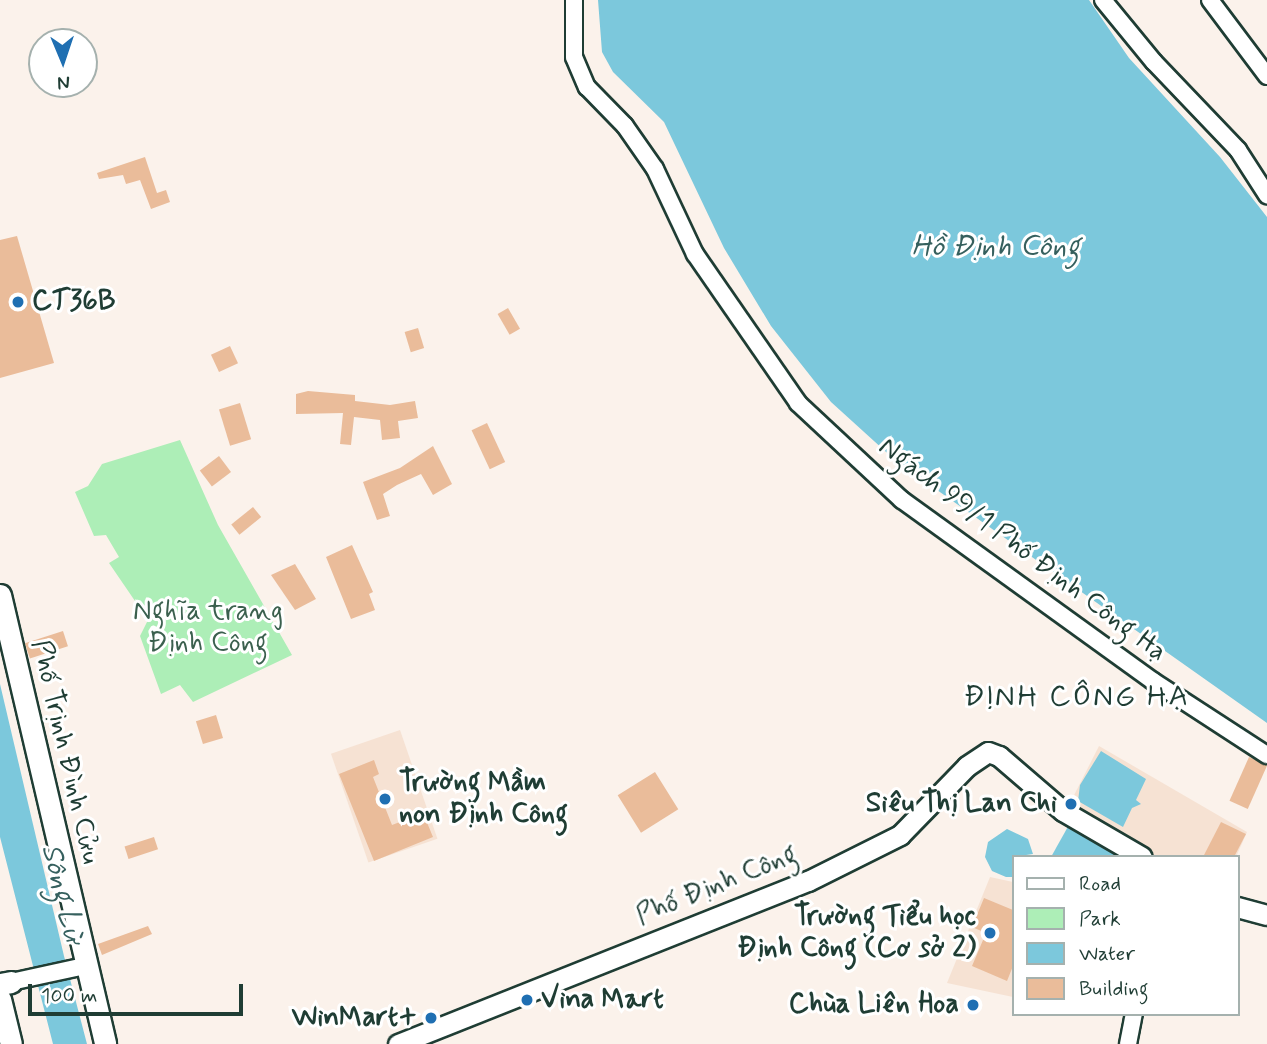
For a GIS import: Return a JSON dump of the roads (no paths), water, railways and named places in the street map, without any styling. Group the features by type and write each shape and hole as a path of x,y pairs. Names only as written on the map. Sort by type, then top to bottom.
{"main road":[{"name":"Phố Trịnh Đình Cửu","path":"0,595 78,967 105,1044"},
{"path":"9,986 11,1044"}],"street":[{"name":"Ngách 99/1 Phố Định Công Hạ","path":"573,0 574,57 586,86 625,126 655,169 695,254 798,403 902,500 1153,681 1267,755"},
{"path":"1103,0 1154,62 1238,150 1267,195"},
{"path":"1210,0 1267,76"},
{"name":"Phố Định Công","path":"398,1044 808,881 900,835 967,766 988,752 999,756 1063,811 1139,855"},
{"path":"1239,908 1267,915"},
{"path":"9,986 78,967"},
{"path":"1128,1044 1134,1016"}],"water":[{"name":"Hồ Định Công","path":"598,0 1089,0 1129,58 1220,157 1267,217 1267,723 896,461 831,402 771,326 724,248 664,122 613,72 602,52"},
{"path":"0,684 87,1044 53,1044 0,837"},
{"path":"1101,751 1146,779 1136,800 1141,804 1132,808 1123,827 1078,801 1080,785"},
{"path":"1070,823 1128,855 1052,855"},
{"path":"1007,829 1028,839 1033,854 1012,855 1012,877 1006,877 992,871 985,857 988,842"}],"place":[{"name":"CT36B","path":"18,302"},
{"name":"Trường Mầm non Định Công","path":"385,799"},
{"name":"Siêu Thị Lan Chi","path":"1071,804"},
{"name":"Trường Tiểu học Định Công (Cơ sở 2)","path":"990,933"},
{"name":"Vina Mart","path":"527,1000"},
{"name":"Chùa Liên Hoa","path":"973,1005"},
{"name":"WinMart+","path":"431,1018"}],"district":[{"name":"ĐỊNH CÔNG HẠ","path":"1077,697"}],"park label":[{"name":"Nghĩa trang Định Công","path":"208,628"}],"water label":[{"name":"Sông Lừ","path":"62,894"}]}
